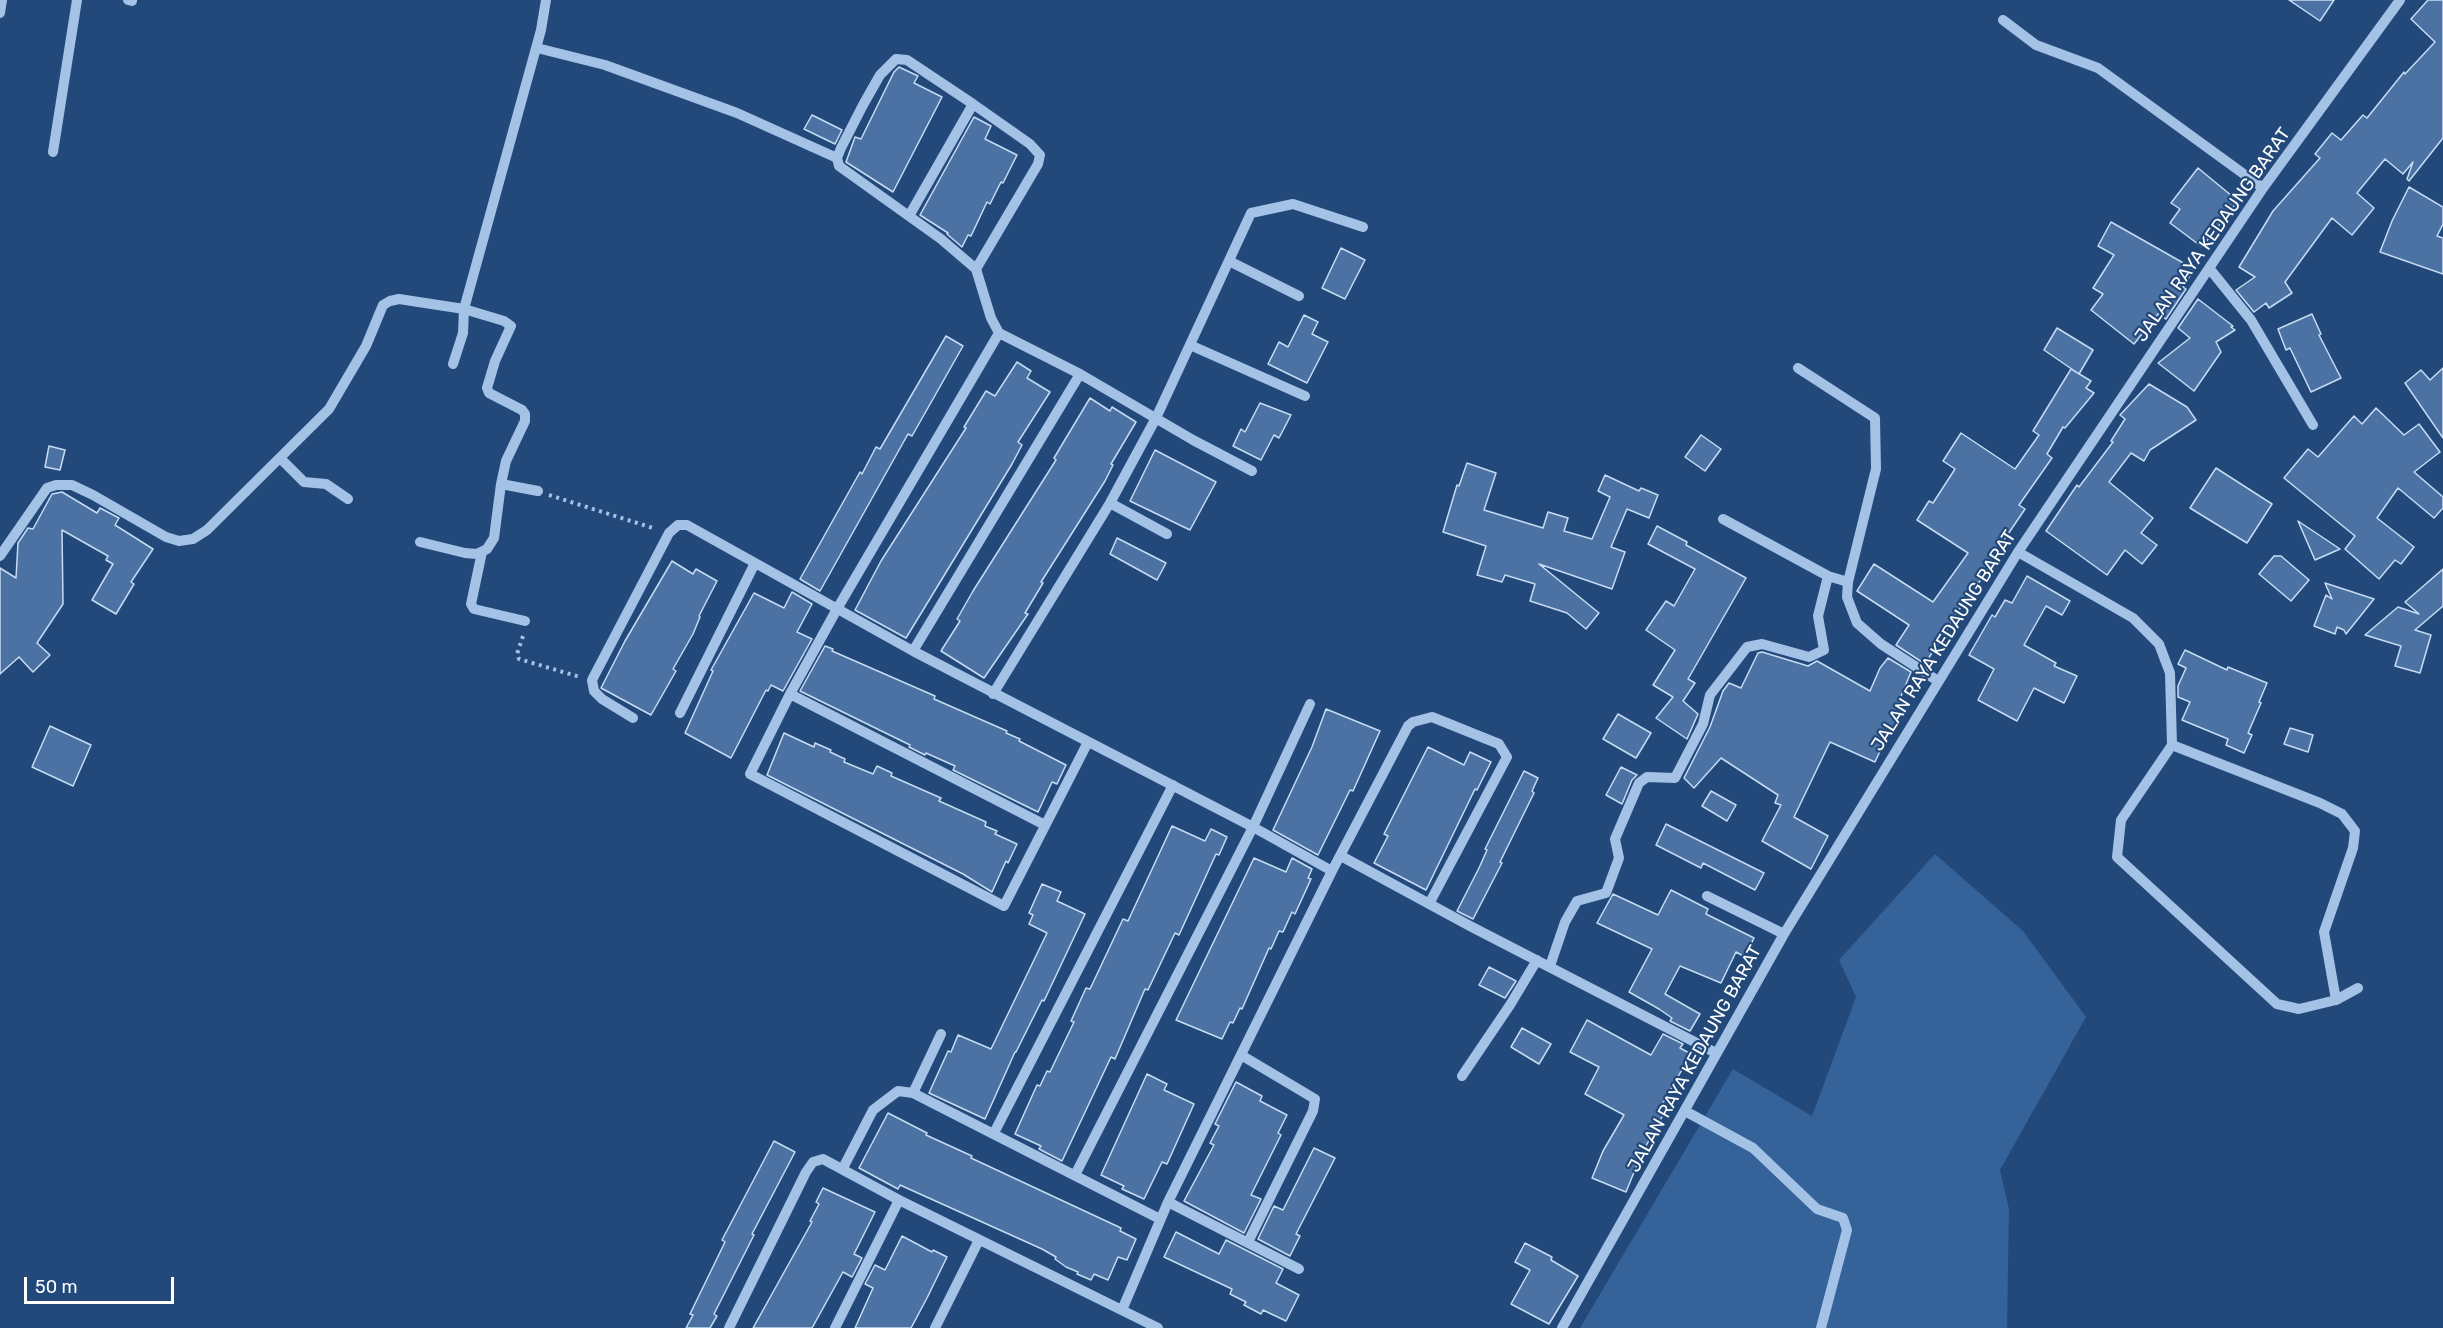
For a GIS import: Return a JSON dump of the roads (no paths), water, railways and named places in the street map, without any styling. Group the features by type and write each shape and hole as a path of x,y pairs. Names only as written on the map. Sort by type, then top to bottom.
{"street":[{"path":"0,13 2,0"},
{"path":"53,152 77,0"},
{"path":"453,364 464,333 464,309 537,48 546,0"},
{"name":"JALAN RAYA KEDAUNG BARAT","path":"1562,1328 1784,934 2018,552 2263,188 2400,0"},
{"path":"2003,20 2036,45 2098,68 2263,188"},
{"path":"537,48 605,65 688,95 737,113 837,158"},
{"path":"976,270 1040,160 1037,151 974,104 907,60 896,59 880,75 837,158 844,171 941,239 976,270 991,318 999,333 1080,374 1252,471"},
{"path":"909,216 974,104"},
{"path":"993,694 1110,503 1156,418 1251,213 1293,204 1363,227"},
{"path":"1229,261 1299,296"},
{"path":"2209,268 2251,320 2313,425"},
{"path":"0,556 47,488 56,485 72,485 83,490 166,537 179,541 193,539 207,530 329,409 366,346 383,305 399,299 464,309 504,321 511,326 495,361 487,388 489,393 522,410 525,414 525,421 506,461 494,538 482,552 471,604 474,609 525,621"},
{"path":"999,333 837,609 790,694 750,774 1004,906 1088,742"},
{"path":"1190,345 1305,396"},
{"path":"1798,368 1875,418 1876,469 1848,582 1847,597 1857,623 1881,644 1938,681"},
{"path":"913,651 1080,374"},
{"path":"280,458 304,482 327,484 348,499"},
{"path":"501,484 538,491"},
{"path":"1110,503 1167,534"},
{"path":"1723,519 1828,576 1848,582"},
{"path":"633,718 602,699 594,691 592,680 669,533 678,525 687,525 993,694 1173,785 1332,871"},
{"path":"420,542 465,553 482,552"},
{"path":"2018,552 2133,618 2159,644 2170,673 2172,745 2121,820 2117,857 2277,1004 2299,1009 2336,1000 2358,988"},
{"path":"680,713 755,563"},
{"path":"1550,966 1565,922 1577,902 1606,894 1619,858 1615,839 1639,783 1647,777 1675,778 1703,724 1710,695 1746,647 1762,644 1809,657 1824,650 1818,616 1828,576"},
{"path":"790,694 1045,825"},
{"path":"1075,1175 1253,827 1310,704"},
{"path":"1122,1310 1168,1202 1332,871 1413,722 1432,717 1498,744 1508,757 1429,904"},
{"path":"2172,745 2320,802 2342,814 2355,831 2353,848 2324,932 2336,1000"},
{"path":"994,1133 1173,785"},
{"path":"1341,856 1716,1053"},
{"path":"1707,896 1784,934"},
{"path":"1462,1076 1537,960"},
{"path":"913,1093 941,1034"},
{"path":"1241,1055 1315,1099 1313,1111 1248,1242"},
{"path":"843,1168 873,1110 898,1092 913,1093 1160,1219"},
{"path":"1685,1111 1753,1148 1818,1209 1843,1218 1847,1230 1821,1328"},
{"path":"729,1328 806,1172 819,1159 843,1168 899,1200 1158,1328"},
{"path":"834,1328 899,1200"},
{"path":"1168,1202 1299,1269"},
{"path":"935,1328 979,1240"}]}
